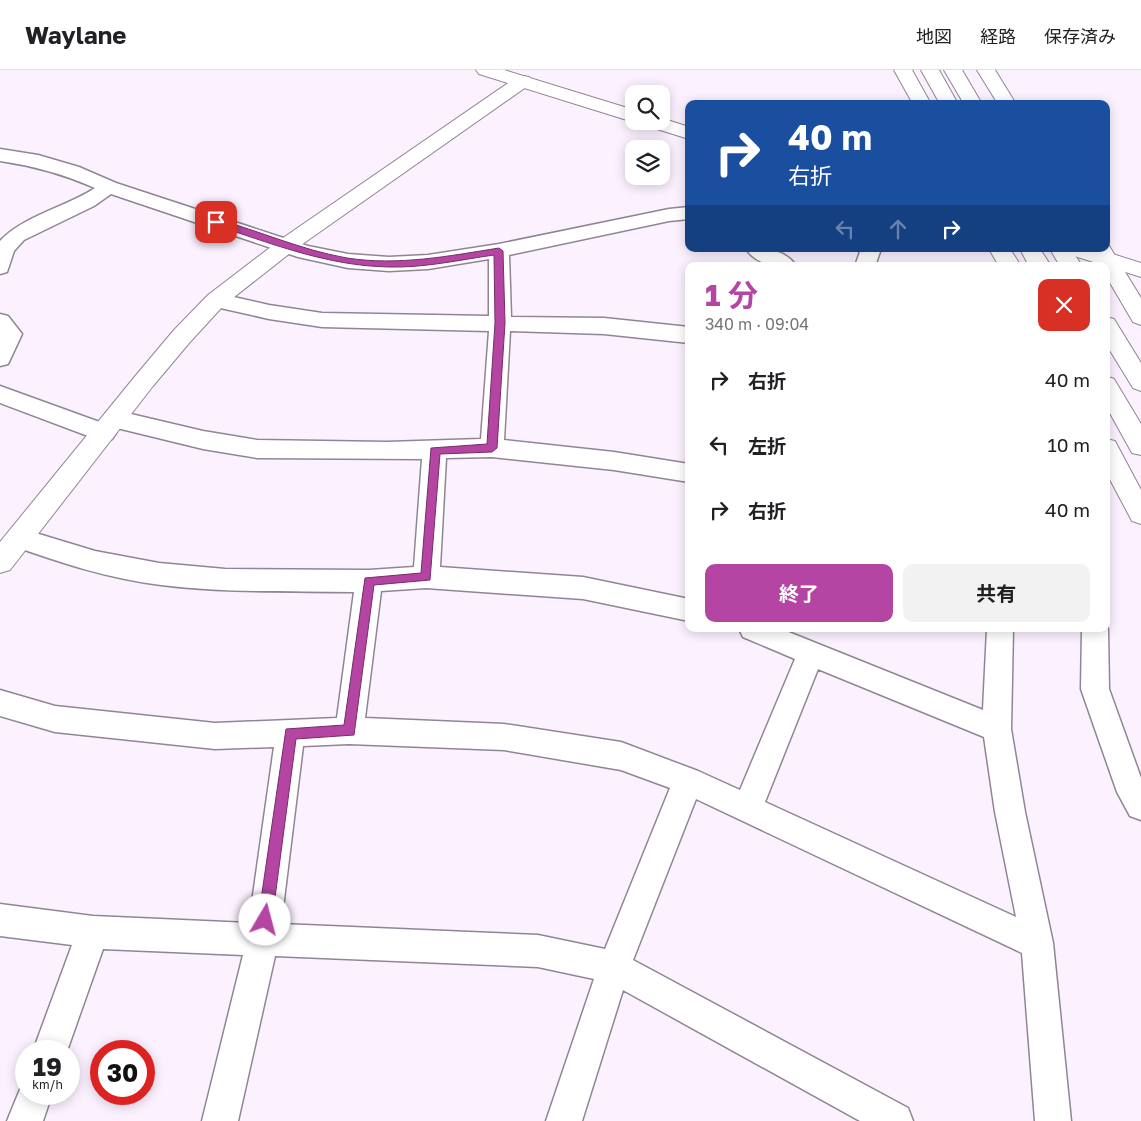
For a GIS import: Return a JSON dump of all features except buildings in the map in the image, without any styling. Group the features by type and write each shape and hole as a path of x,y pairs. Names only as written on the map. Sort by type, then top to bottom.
{"main road":[{"path":"485,70 625,113"},
{"path":"902,70 920,100"},
{"path":"930,70 947,100"},
{"path":"953,70 971,100"},
{"path":"986,70 1005,100"},
{"path":"0,562 182,336 216,300 287,245 523,81"},
{"path":"670,127 685,132"},
{"path":"1104,254 1141,270"},
{"path":"1110,264 1141,317"},
{"path":"1110,332 1141,382"},
{"path":"1110,392 1141,446"},
{"path":"1110,456 1141,514"}],"street":[{"path":"0,154 38,160 305,252 348,261 389,264 428,262 499,251 669,214 685,213"},
{"path":"0,267 4,249 17,235 87,202 109,186"},
{"path":"492,448 500,323 499,251"},
{"path":"761,252 779,262"},
{"path":"216,300 269,312 322,320 604,326 685,335"},
{"path":"0,321 12,334 0,358"},
{"path":"0,394 109,426 257,449 435,451 492,448 614,461 685,472"},
{"path":"426,577 435,451"},
{"path":"20,538 95,562 159,574 225,580 369,581 426,577 583,588 685,609"},
{"path":"349,731 369,581"},
{"path":"759,632 996,729"},
{"path":"1000,632 996,729 1010,812 1037,943 1053,1121"},
{"path":"1095,632 1095,689 1127,782 1141,806"},
{"path":"747,809 811,653"},
{"path":"0,702 55,719 215,736 349,731 504,737 621,756 688,782 1037,943"},
{"path":"220,1121 262,938 290,733"},
{"path":"564,1121 614,967 688,782"},
{"path":"0,920 93,932 538,951 614,967 895,1121"},
{"path":"54,1040 93,932"},
{"path":"25,1121 31,1105"}],"route":[{"path":"216,222 305,252 348,261 389,264 428,262 499,251 500,323 492,448 435,451 426,577 369,581 349,731 290,733 265,920"}]}
